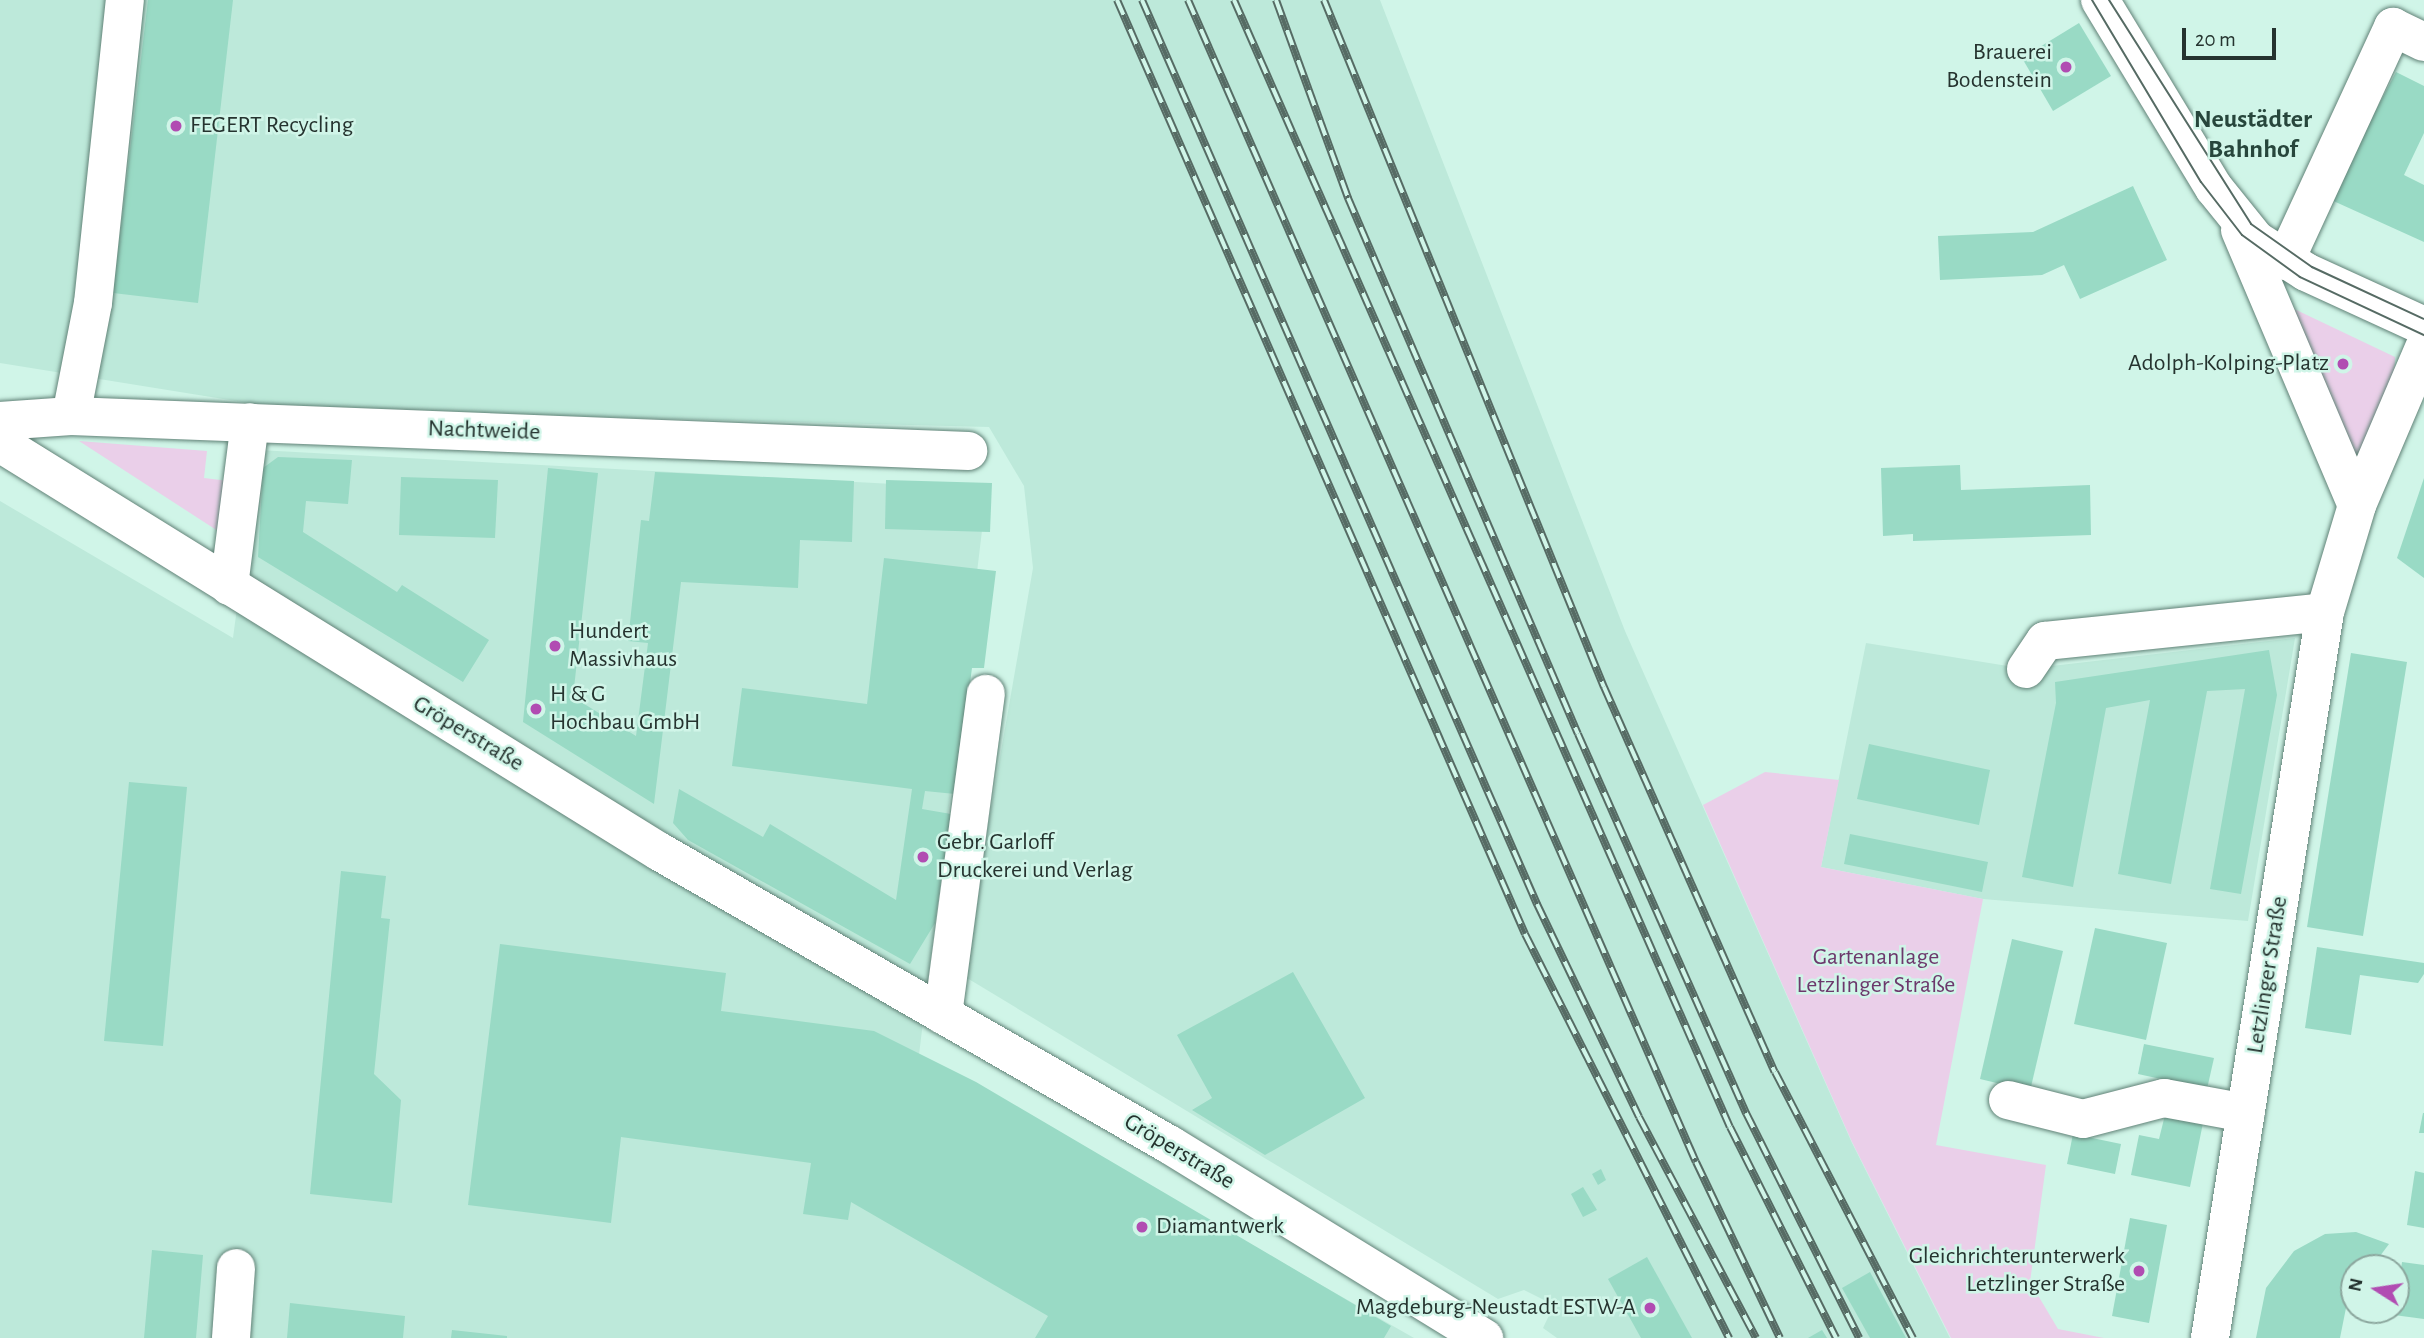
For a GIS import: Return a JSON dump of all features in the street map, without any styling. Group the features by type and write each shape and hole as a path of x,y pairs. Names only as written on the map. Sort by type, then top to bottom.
{"street":[{"path":"71,416 93,303 125,0"},
{"path":"2100,0 2235,218 2357,505"},
{"path":"2285,261 2393,27 2424,42"},
{"path":"2235,218 2285,261 2424,326"},
{"name":"Letzlinger Straße","path":"2210,1338 2325,612 2357,505 2410,416 2424,348"},
{"name":"Nachtweide","path":"1,440 71,416 968,451"},
{"path":"229,586 250,422"},
{"name":"Gröperstraße","path":"1,440 229,586 660,852 943,1015 1484,1338"},
{"path":"2026,668 2045,641 2325,612"},
{"path":"943,1015 986,694"},
{"path":"2008,1100 2084,1119 2164,1098 2246,1113"},
{"path":"231,1338 236,1268"}],"shaded area":[{"path":"0,0 1380,0 1625,631 1852,1143 1950,1338 1557,1338 1543,1328 1554,1305 1524,1290 1498,1299 962,975 1033,568 1024,486 989,427 286,409 0,363"},
{"path":"258,450 987,489 919,1055 1414,1338 0,1338 0,501 233,638"},
{"path":"2295,638 2248,921 1983,899 1821,867 1866,643 2026,669"}],"green space":[{"path":"2288,306 2395,357 2394,386 2369,454 2353,458"},
{"path":"79,441 207,451 204,478 229,481 221,533"},
{"name":"Gartenanlage Letzlinger Straße","path":"1765,772 1839,780 1821,867 1983,899 1936,1145 2046,1165 2030,1282 2058,1329 2104,1338 1951,1338 1852,1142 1703,805"}],"building":[{"name":"FEGERT Recycling","path":"148,0 233,0 198,303 113,293"},
{"name":"Brauerei Bodenstein","path":"2079,23 2111,76 2053,111 2022,58"},
{"path":"2396,72 2424,86 2424,133 2404,175 2424,185 2424,242 2329,199"},
{"path":"2133,186 2167,260 2080,299 2064,265 2042,275 1940,280 1938,236 2033,232"},
{"path":"278,457 352,460 348,504 306,501 303,532 397,592 402,585 489,640 463,682 258,557 263,468"},
{"path":"1960,465 1961,490 2090,485 2091,535 1913,541 1913,534 1883,536 1881,468"},
{"path":"548,468 598,473 573,697 636,736 648,643 628,641 641,520 649,521 655,472 854,481 852,542 800,540 798,588 681,582 654,804 523,722"},
{"path":"401,477 498,480 495,538 399,535"},
{"path":"2424,478 2424,578 2397,558"},
{"path":"886,480 992,483 990,532 885,529"},
{"path":"884,558 996,571 984,668 972,668 955,794 925,791 922,809 951,814 935,923 910,964 688,840 673,823 679,789 763,837 770,824 896,900 912,789 732,766 742,688 867,704"},
{"path":"2269,650 2277,695 2241,894 2210,889 2245,689 2207,691 2171,884 2118,874 2150,700 2106,708 2073,887 2022,877 2056,703 2055,682"},
{"path":"2351,653 2407,662 2363,936 2307,927"},
{"path":"1869,744 1990,770 1979,825 1857,799"},
{"path":"129,782 187,787 163,1046 104,1041"},
{"path":"1850,834 1988,862 1982,892 1844,864"},
{"path":"341,871 386,876 381,918 390,919 374,1074 401,1100 392,1203 310,1194"},
{"path":"2095,928 2167,943 2146,1040 2074,1024"},
{"path":"2012,939 2063,951 2030,1091 1980,1079"},
{"path":"500,944 726,973 721,1011 874,1031 976,1082 1391,1326 1384,1338 1035,1338 1048,1316 851,1202 848,1220 803,1214 811,1163 621,1137 611,1223 468,1205"},
{"path":"2317,947 2424,963 2424,974 2418,983 2360,975 2351,1035 2305,1028"},
{"path":"1293,972 1365,1098 1265,1155 1192,1110 1212,1098 1177,1035"},
{"path":"2144,1044 2214,1058 2207,1089 2138,1074"},
{"path":"2423,1113 2424,1133 2419,1133"},
{"path":"2165,1115 2203,1123 2190,1187 2131,1175 2139,1135 2159,1139"},
{"path":"2073,1134 2121,1144 2115,1174 2067,1164"},
{"path":"1601,1169 1606,1180 1598,1185 1592,1174"},
{"path":"2415,1171 2424,1173 2424,1228 2407,1225"},
{"path":"1583,1187 1597,1210 1583,1217 1571,1194"},
{"name":"Gleichrichterunterwerk Letzlinger Straße","path":"2130,1218 2167,1225 2149,1323 2112,1316"},
{"path":"2356,1232 2389,1244 2382,1254 2340,1254 2340,1324 2343,1324 2340,1338 2256,1338 2266,1288 2294,1251 2325,1234"},
{"path":"152,1250 203,1255 196,1338 144,1338"},
{"name":"Magdeburg-Neustadt ESTW-A","path":"1647,1257 1692,1338 1641,1338 1608,1279"},
{"path":"2410,1263 2424,1265 2424,1319 2410,1317"},
{"path":"1870,1272 1906,1338 1870,1338 1842,1288"},
{"path":"290,1303 405,1316 403,1338 287,1338"},
{"path":"452,1330 507,1336 507,1338 451,1338"},
{"path":"1822,1330 1827,1338 1808,1338"}],"tram line":[{"path":"2092,0 2201,182 2242,235 2300,277 2424,335"},
{"path":"2109,0 2251,224 2312,267 2424,319"}],"railway":[{"path":"1117,0 1525,934 1729,1338"},
{"path":"1142,0 1537,904 1639,1117 1756,1338"},
{"path":"1188,0 1696,1162 1780,1338"},
{"path":"1234,0 1730,1127 1836,1338"},
{"path":"1276,0 1348,198 1578,734 1746,1113 1859,1338"},
{"path":"1324,0 1604,687 1775,1072 1913,1338"}],"place":[{"name":"Brauerei Bodenstein","path":"2066,67"},
{"name":"FEGERT Recycling","path":"176,126"},
{"name":"Adolph-Kolping-Platz","path":"2343,364"},
{"name":"Hundert Massivhaus","path":"555,646"},
{"name":"H & G Hochbau GmbH","path":"536,709"},
{"name":"Gebr. Garloff Druckerei und Verlag","path":"923,857"},
{"name":"Diamantwerk","path":"1142,1227"},
{"name":"Gleichrichterunterwerk Letzlinger Straße","path":"2139,1271"},
{"name":"Magdeburg-Neustadt ESTW-A","path":"1650,1308"}],"district":[{"name":"Neustädter Bahnhof","path":"2253,135"}]}
